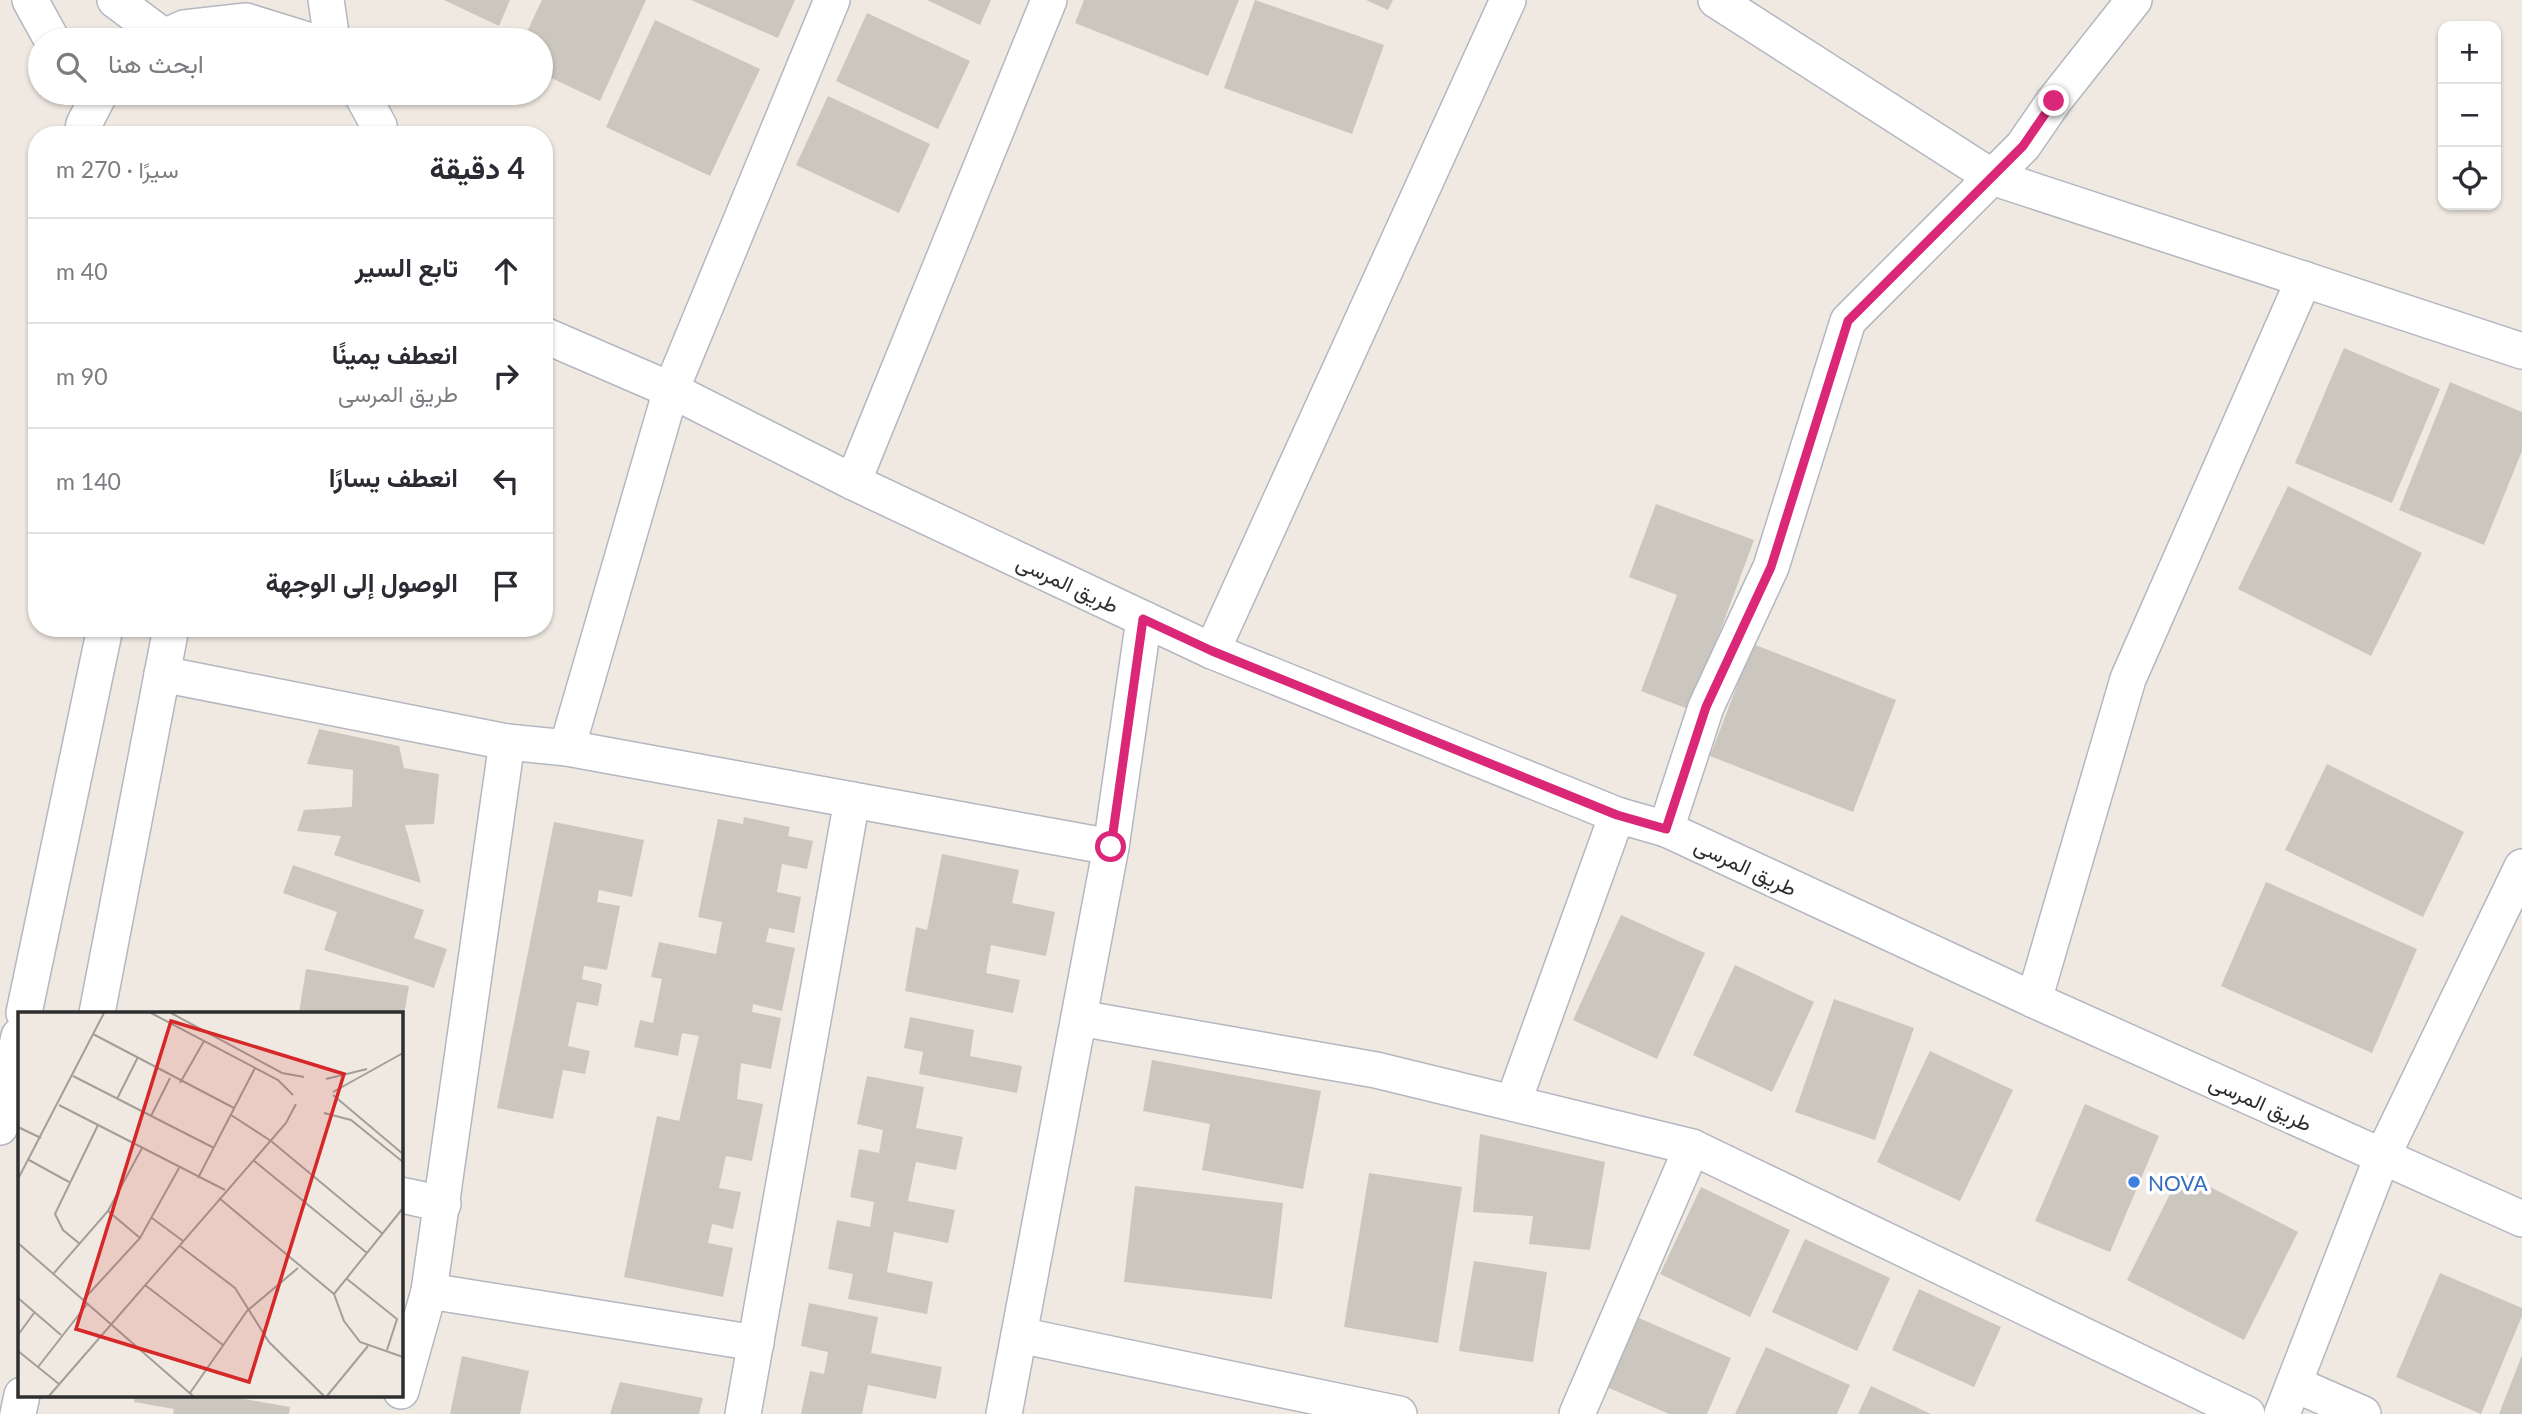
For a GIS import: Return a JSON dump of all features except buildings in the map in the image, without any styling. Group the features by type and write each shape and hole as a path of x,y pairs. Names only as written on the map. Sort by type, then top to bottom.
{"street":[{"path":"30,0 45,28"},
{"path":"115,0 175,26 246,21 268,28"},
{"path":"326,0 330,28"},
{"path":"566,747 671,390 832,0"},
{"path":"853,482 1049,0"},
{"path":"1212,651 1508,0"},
{"path":"1716,0 1992,177 2522,351"},
{"path":"1666,829 1706,707 1771,567 1848,321 2023,146 2054,101 2134,0"},
{"path":"368,105 379,126"},
{"path":"2034,1000 2128,679 2304,279"},
{"name":"طريق المرسى","path":"553,339 671,390 853,482 1212,651 1617,815 1666,829 2034,1000 2522,1219"},
{"path":"1004,1414 1111,847 1143,619"},
{"path":"24,1012 103,637"},
{"path":"97,1012 169,637"},
{"path":"162,674 507,742 566,747 1111,847"},
{"path":"402,1386 429,1291 507,742"},
{"path":"743,1414 852,800"},
{"path":"1513,1103 1617,815"},
{"path":"2363,1414 2288,1399 2382,1157 2522,867"},
{"path":"1079,1018 1376,1070 1692,1147 2248,1414"},
{"path":"0,1127 18,1040"},
{"path":"1577,1414 1692,1147"},
{"path":"402,1195 443,1204"},
{"path":"429,1291 756,1343"},
{"path":"1019,1335 1399,1414"},
{"path":"18,1414 22,1396"},
{"path":"394,1414 399,1396"}],"place":[{"name":"NOVA","path":"2134,1182"}],"route":[{"path":"1111,847 1143,619 1212,651 1617,815 1666,829 1706,707 1771,567 1848,321 2023,146 2054,101"}]}
